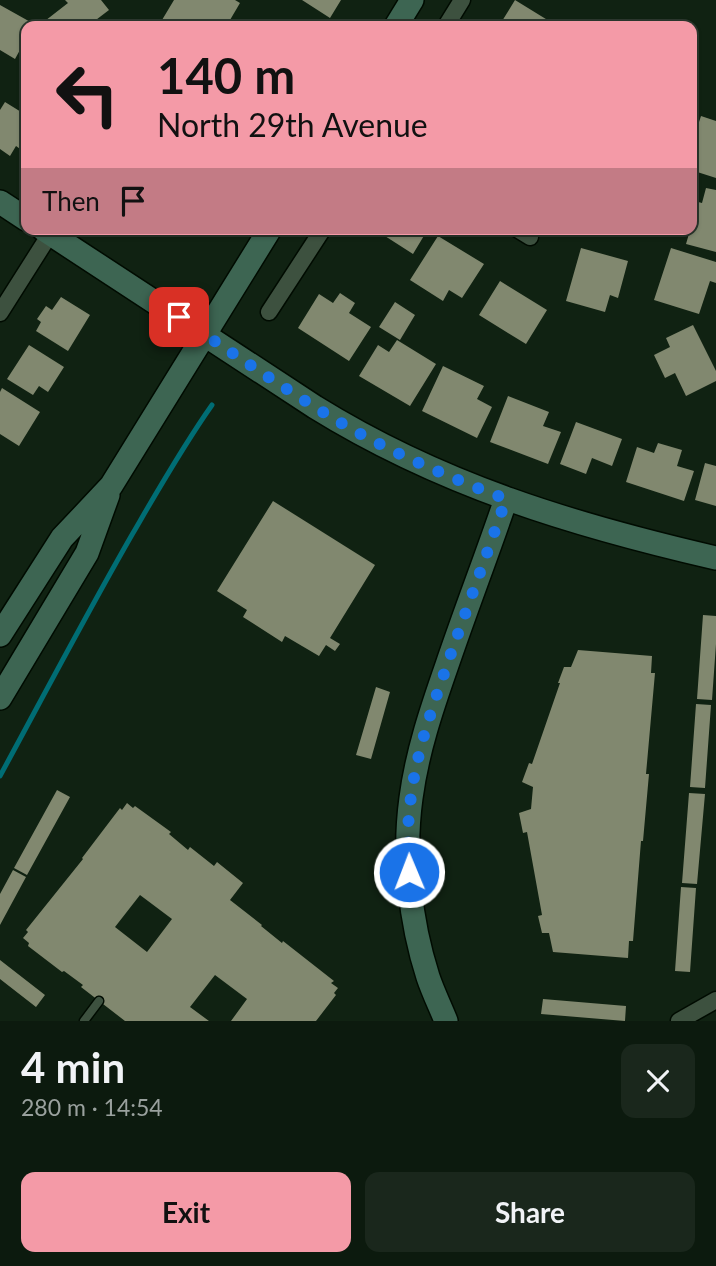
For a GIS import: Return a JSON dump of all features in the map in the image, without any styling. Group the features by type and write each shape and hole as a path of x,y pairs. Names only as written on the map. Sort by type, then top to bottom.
{"street":[{"path":"399,21 412,0"},
{"path":"449,21 462,0"},
{"path":"0,202 21,216"},
{"path":"0,313 44,235"},
{"path":"51,235 315,407 367,437 451,478 506,499 598,527 716,558"},
{"path":"0,635 62,538 111,486 266,235"},
{"path":"269,312 319,235"},
{"path":"0,698 87,553 111,486"},
{"path":"446,1021 428,977 415,928 409,872 411,798 419,753 430,714 506,499"},
{"path":"679,1021 716,1000"}],"lane":[{"path":"84,1021 99,1001"}],"building":[{"path":"65,0 101,0 109,10 95,21 45,21 68,3"},
{"path":"174,0 235,0 240,3 232,21 162,20"},
{"path":"302,0 341,0 330,18"},
{"path":"515,0 549,21 502,21"},
{"path":"0,5 29,21 21,21 21,48 15,59 0,50"},
{"path":"5,102 21,112 21,150 16,146 10,156 0,149 0,110"},
{"path":"701,116 716,121 716,178 697,172 697,128"},
{"path":"706,188 716,190 716,252 686,244 689,235 697,235 697,202 702,203"},
{"path":"383,235 424,235 413,254"},
{"path":"438,236 484,264 462,298 449,290 443,301 410,280"},
{"path":"581,248 628,261 618,298 610,295 605,312 566,301"},
{"path":"671,248 716,262 716,283 710,281 699,314 654,300"},
{"path":"500,281 547,310 526,344 479,315"},
{"path":"340,293 355,303 349,313 371,327 349,361 298,328 319,294 333,303"},
{"path":"61,297 90,315 68,351 36,331 41,322 37,319 46,306 52,310"},
{"path":"395,302 415,315 400,340 379,327"},
{"path":"693,325 716,371 716,381 686,396 675,373 665,378 654,355 670,347 666,338"},
{"path":"397,340 436,364 410,406 359,376 378,345 389,352"},
{"path":"29,345 64,367 48,392 39,386 33,395 7,379"},
{"path":"443,366 484,386 477,399 492,407 477,438 422,411"},
{"path":"2,388 40,412 19,446 0,434"},
{"path":"508,396 549,412 543,426 561,432 548,464 490,442"},
{"path":"576,422 622,439 612,466 592,458 586,474 560,464"},
{"path":"658,443 682,450 677,466 694,471 684,501 626,482 637,447 654,453"},
{"path":"705,463 716,466 716,506 695,500"},
{"path":"273,501 375,565 330,638 340,644 335,651 326,645 319,656 285,636 282,642 243,617 247,610 217,591"},
{"path":"703,615 716,616 712,700 697,699"},
{"path":"578,650 652,656 651,673 655,673 643,841 633,941 629,941 628,958 553,952 549,933 542,933 538,916 542,915 527,832 523,833 519,813 531,809 533,787 522,782 529,763 532,764 564,667 571,667"},
{"path":"376,687 390,692 371,759 356,755"},
{"path":"696,704 711,705 705,788 690,787"},
{"path":"57,790 70,797 27,875 14,868"},
{"path":"689,793 705,794 697,884 682,883"},
{"path":"127,803 133,808 135,806 171,832 169,834 188,850 190,847 214,866 217,862 243,883 230,900 334,981 331,983 338,988 334,993 336,995 316,1021 231,1021 247,999 215,975 190,1007 209,1021 125,1021 81,987 83,985 28,946 29,943 23,938 28,932 26,930 120,808 122,810","holes":["140,895 172,919 147,952 115,927"]},
{"path":"13,870 26,877 0,925 0,894"},
{"path":"681,887 696,888 690,972 675,971"},
{"path":"0,960 45,995 36,1007 0,979"},
{"path":"543,999 626,1006 625,1021 541,1014"}],"waterway":[{"path":"0,776 133,533 212,405"}],"route":[{"path":"179,317 355,431 413,461 506,499 430,714 419,753 408,833 409,872"}]}
